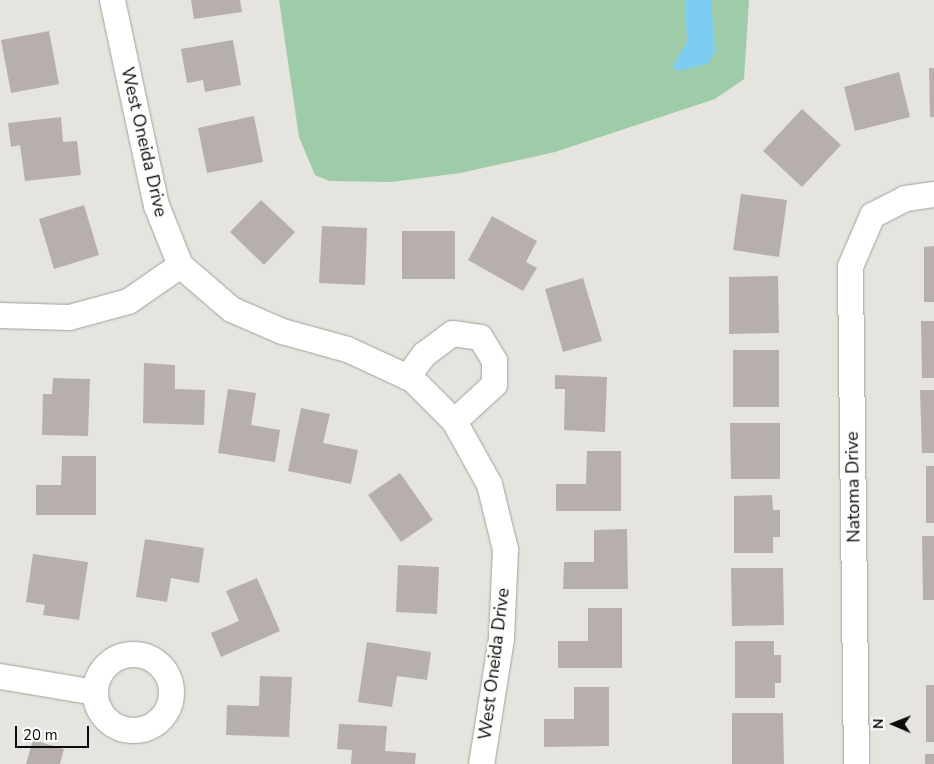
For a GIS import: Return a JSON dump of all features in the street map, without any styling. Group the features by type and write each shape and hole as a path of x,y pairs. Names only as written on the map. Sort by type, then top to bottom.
{"street":[{"name":"West Oneida Drive","path":"112,0 156,205 180,265 231,309 282,331 347,348 408,378 454,421 488,484 505,549 500,638 482,764"},
{"name":"Natoma Drive","path":"856,764 850,266 872,215 906,198 934,194"},
{"path":"0,315 69,317 128,300 180,265"},
{"path":"408,378 424,354 452,333 480,337 494,360 494,384 454,421"},
{"path":"0,676 95,692"}],"green space":[{"path":"279,0 749,0 744,79 715,99 555,152 460,173 391,182 329,181 315,175 299,137"}],"water":[{"path":"685,0 711,0 715,51 708,64 678,71 673,66 687,42"}],"building":[{"path":"191,0 240,0 242,12 194,19"},
{"path":"49,31 59,84 11,93 1,40"},
{"path":"233,40 241,85 205,92 203,80 187,83 181,49"},
{"path":"929,68 934,68 934,117 930,117"},
{"path":"899,72 910,117 855,131 844,87"},
{"path":"802,109 841,145 802,187 763,151"},
{"path":"254,116 263,162 207,173 198,128"},
{"path":"61,117 63,142 77,141 81,175 25,181 20,145 11,147 8,123"},
{"path":"741,194 787,200 779,257 733,250"},
{"path":"261,200 295,232 264,265 230,232"},
{"path":"84,205 99,255 54,269 39,219"},
{"path":"492,216 537,241 526,262 537,268 523,291 468,260"},
{"path":"322,226 367,228 365,285 319,283"},
{"path":"402,231 455,231 455,279 402,279"},
{"path":"934,246 934,302 924,302 924,247"},
{"path":"778,276 779,333 729,334 729,277"},
{"path":"583,278 602,341 563,352 545,289"},
{"path":"921,321 934,321 934,378 922,378"},
{"path":"733,350 779,350 779,407 733,407"},
{"path":"144,363 175,365 175,389 205,390 204,425 143,423"},
{"path":"555,375 607,377 605,432 564,430 565,389 555,389"},
{"path":"53,378 90,379 88,436 42,435 43,394 52,394"},
{"path":"228,389 256,393 251,425 280,430 275,462 218,453"},
{"path":"920,390 934,390 934,453 922,453"},
{"path":"301,408 330,414 323,443 358,450 351,484 288,471"},
{"path":"730,423 780,423 780,479 731,479"},
{"path":"587,451 621,451 621,511 556,511 556,484 586,484"},
{"path":"62,456 96,456 96,515 36,515 36,485 61,485"},
{"path":"926,466 934,466 934,523 926,523"},
{"path":"400,473 433,520 401,542 368,495"},
{"path":"772,495 773,510 780,510 780,537 773,537 773,553 734,553 734,496"},
{"path":"627,529 628,589 563,589 564,562 594,562 594,530"},
{"path":"922,536 934,536 934,600 923,600"},
{"path":"145,539 204,548 199,583 171,578 167,602 136,597"},
{"path":"33,554 88,562 79,620 43,615 45,605 26,602"},
{"path":"398,565 439,567 437,614 396,612"},
{"path":"731,568 783,568 784,625 732,626"},
{"path":"257,578 280,631 221,657 211,633 239,621 226,591"},
{"path":"588,608 622,608 622,668 558,668 558,641 588,641"},
{"path":"735,641 774,641 774,655 781,655 781,683 775,683 775,698 735,698"},
{"path":"367,642 431,652 427,680 397,676 392,707 358,702"},
{"path":"260,676 292,677 289,737 226,735 227,705 259,706"},
{"path":"926,685 934,685 934,742 926,742"},
{"path":"574,687 609,687 609,746 544,747 544,719 574,719"},
{"path":"732,713 783,713 784,764 732,764"},
{"path":"339,724 387,726 385,751 416,753 415,764 351,764 352,750 337,749"},
{"path":"33,740 64,749 60,764 26,764"},
{"path":"925,754 934,754 934,764 925,764"}]}
